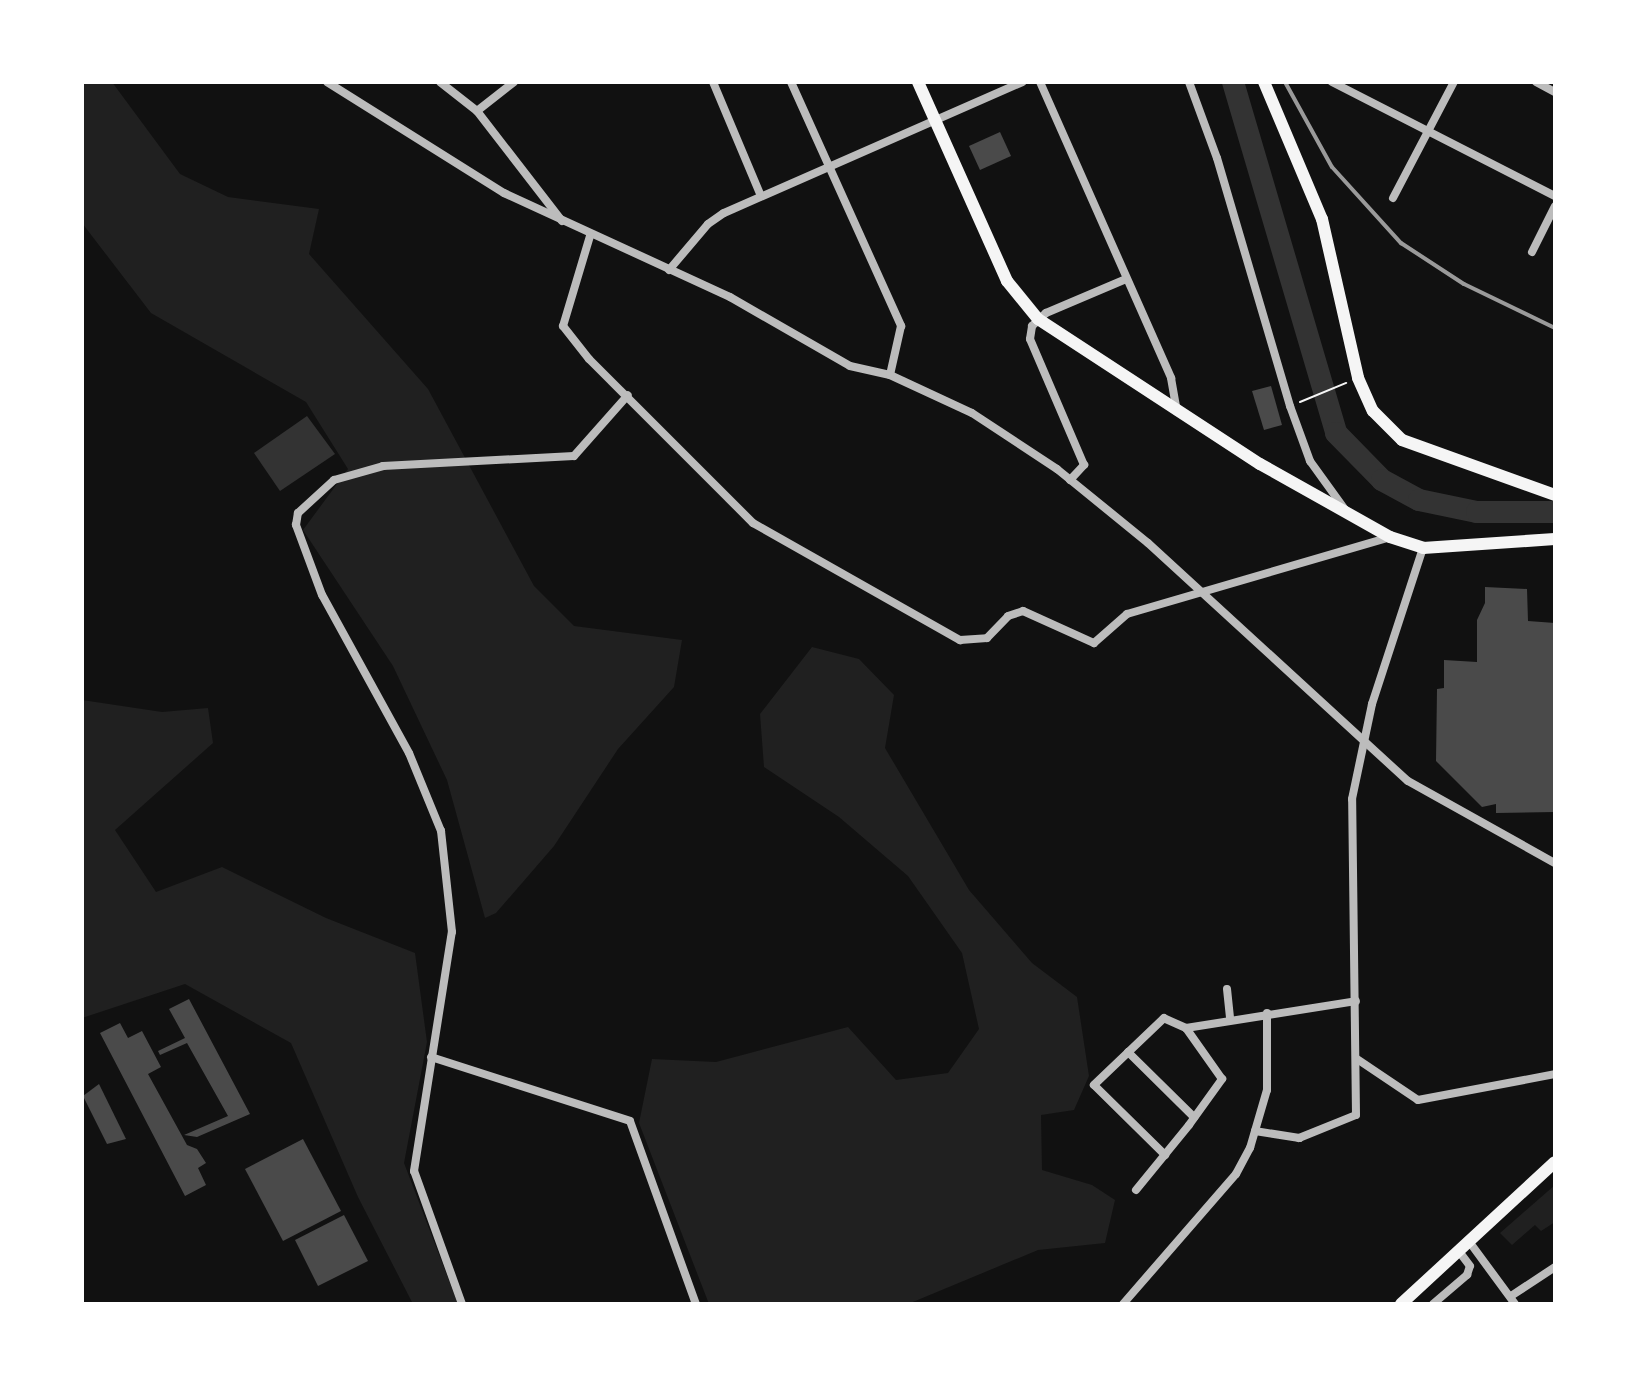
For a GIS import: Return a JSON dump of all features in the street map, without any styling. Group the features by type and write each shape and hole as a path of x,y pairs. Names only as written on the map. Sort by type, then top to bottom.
{"main road":[{"path":"918,82 1007,281 1038,319 1177,412 1390,537 1423,548 1555,539"},
{"path":"1264,82 1322,219 1358,378 1373,411 1402,440 1540,486 1555,495"},
{"path":"1401,1304 1555,1162"}],"street":[{"path":"327,82 491,186 565,225 730,297 850,366 890,375 972,413 1070,480 1205,593 1434,798 1555,863"},
{"path":"440,82 477,111 565,225"},
{"path":"477,111 514,82"},
{"path":"713,82 761,196"},
{"path":"791,82 901,326 890,375"},
{"path":"669,270 708,224 761,196 935,123 1023,82"},
{"path":"1040,82 1171,378 1177,412"},
{"path":"1189,82 1217,158 1310,461 1349,515"},
{"path":"1332,82 1555,196"},
{"path":"1393,198 1454,82"},
{"path":"1536,82 1555,92"},
{"path":"1532,252 1555,206"},
{"path":"590,236 563,326 589,359 753,523 960,640 987,638 1008,616 1023,611 1094,643 1127,614 1390,537"},
{"path":"1070,480 1084,465 1030,339 1038,319 1126,279"},
{"path":"462,1304 414,1171 452,932 441,831 409,753 322,595 296,525 298,513 334,480 383,466 574,456 628,395"},
{"path":"1255,1131 1299,1138 1356,1115 1352,799 1364,738 1423,548"},
{"path":"1227,989 1230,1019"},
{"path":"1186,1028 1356,1001"},
{"path":"1123,1304 1236,1174 1255,1131 1267,1090 1267,1013"},
{"path":"1136,1190 1165,1155 1222,1079 1186,1028 1172,1019 1160,1020 1094,1085 1165,1155"},
{"path":"1128,1052 1194,1117"},
{"path":"431,1057 630,1121 696,1304"},
{"path":"1357,1059 1418,1100 1555,1074"},
{"path":"1468,1240 1513,1300 1555,1267"},
{"path":"1433,1304 1467,1275 1470,1266 1458,1250"}],"path":[{"path":"1296,403 1347,383"}],"shaded area":[{"path":"82,82 112,82 180,174 228,197 319,209 309,254 428,389 534,586 574,626 682,640 674,687 618,749 554,846 496,913 485,918 447,780 393,666 303,530 348,469 306,402 151,313 82,223"},
{"path":"307,416 335,454 280,491 254,453"},
{"path":"812,647 859,659 894,695 885,748 969,890 1032,963 1077,997 1089,1076 1074,1110 1041,1115 1042,1170 1092,1185 1115,1200 1105,1243 1038,1250 908,1304 709,1304 639,1123 652,1059 716,1062 848,1027 896,1080 948,1073 979,1029 962,953 908,876 839,817 764,767 760,714"},
{"path":"82,700 162,712 208,708 213,743 115,830 156,892 222,867 326,918 415,953 427,1042 404,1163 458,1304 413,1304 358,1197 291,1043 185,984 82,1018"},
{"path":"1555,1185 1555,1222 1541,1231 1535,1225 1512,1245 1500,1233"}],"building":[{"path":"1000,132 1011,156 980,170 969,146"},
{"path":"1271,386 1282,425 1264,430 1252,391"},
{"path":"1485,587 1527,589 1528,621 1555,623 1555,812 1496,813 1496,804 1482,807 1436,761 1437,689 1444,688 1444,660 1477,662 1477,620 1485,603"},
{"path":"189,999 250,1114 197,1137 184,1135 228,1116 187,1043 160,1055 158,1051 185,1038 169,1009"},
{"path":"120,1023 128,1038 142,1031 161,1067 148,1074 187,1145 197,1149 206,1163 198,1168 206,1185 185,1196 100,1033"},
{"path":"99,1084 126,1139 107,1144 83,1096"},
{"path":"303,1139 341,1211 283,1241 245,1169"},
{"path":"344,1215 368,1261 318,1286 295,1240"}],"waterway":[{"path":"1233,82 1336,433 1382,480 1419,500 1477,512 1555,512"}],"railway":[{"path":"1285,82 1332,167 1401,243 1464,284 1555,328"}]}
